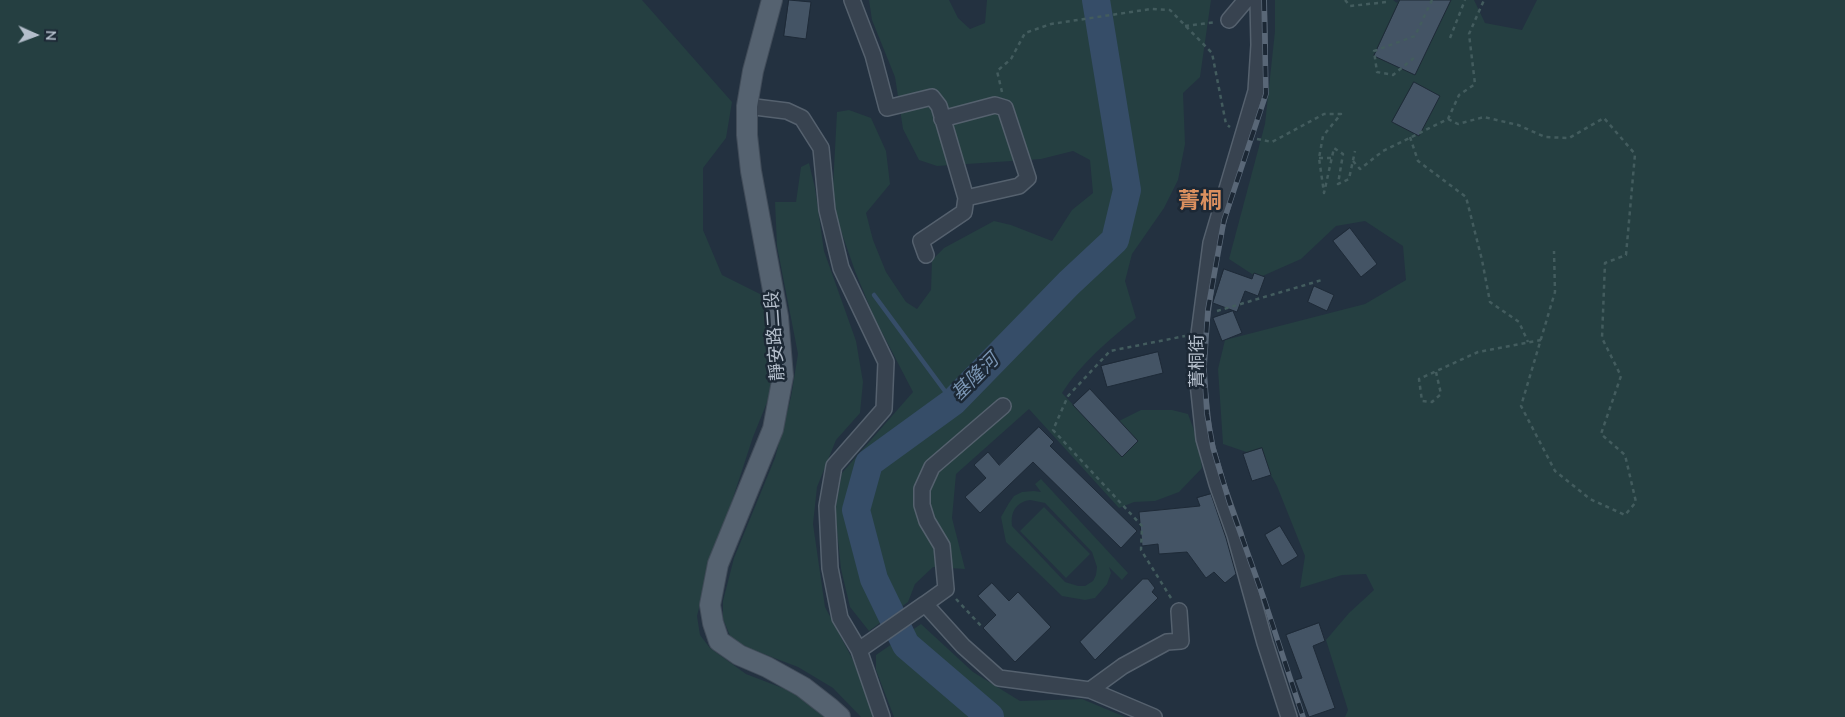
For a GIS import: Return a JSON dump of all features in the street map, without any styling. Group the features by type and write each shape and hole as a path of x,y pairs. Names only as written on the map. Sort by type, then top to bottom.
{"main road":[{"name":"靜安路二段","path":"772,0 753,71 747,106 747,135 751,171 778,317 783,376 773,429 718,564 710,605 718,641 739,655 767,667 802,687 840,717"}],"street":[{"path":"852,0 872,55 887,108 932,97 939,106 966,198 964,212 921,241 926,256"},
{"path":"1229,20 1246,0"},
{"name":"菁桐街","path":"1258,0 1259,45 1256,91 1211,243 1198,334 1197,373 1204,439 1235,535 1265,643 1289,717"},
{"path":"942,119 995,105 1005,108 1028,178 1020,186 966,198"},
{"path":"747,106 787,111 802,118 821,148 827,210 841,268 886,362 884,409 834,466 827,506 830,568 840,618 859,650 882,717"},
{"path":"859,650 946,589 942,546 927,521 922,505 922,489 932,467 1003,406"},
{"path":"920,607 999,678 1090,690 1154,717"},
{"path":"1090,690 1123,666 1167,642 1181,642 1179,611"}],"path":[{"path":"1345,0 1350,6 1386,2 1388,0"},
{"path":"1414,58 1394,75 1377,72 1374,51 1414,36 1432,0"},
{"path":"1450,38 1465,0"},
{"path":"1353,161 1360,169 1383,151 1448,119 1459,95 1475,84 1469,34 1484,0"},
{"path":"1005,108 997,71 1011,59 1024,33 1051,24 1151,9 1170,10 1212,54 1226,124 1243,137 1272,142 1324,114 1341,114 1323,136 1319,158 1324,193 1334,148 1343,154 1338,184 1349,179 1355,151"},
{"path":"1185,26 1229,20"},
{"path":"1448,119 1458,124 1484,117 1518,125 1545,138 1569,138 1604,118 1635,154 1626,255 1605,263 1602,338 1621,376 1601,434 1625,456 1636,502 1625,515 1590,499 1555,471 1521,406 1555,292 1554,251"},
{"path":"1410,137 1418,160 1466,196 1490,302 1519,322 1528,342"},
{"path":"1319,158 1332,158"},
{"path":"1201,316 1322,280"},
{"path":"1179,611 1141,550 1142,526 1053,430 1068,396 1110,351 1198,334"},
{"path":"1436,372 1441,394 1432,402 1422,401 1419,379 1478,352 1541,340"},
{"path":"946,589 982,628"}],"green space":[{"path":"0,0 642,0 732,102 726,138 703,168 703,230 722,275 766,297 772,363 770,395 753,437 707,577 697,616 700,635 710,648 746,674 785,689 820,708 828,717 0,717"},
{"path":"869,0 949,0 958,18 970,29 985,23 987,0 1211,0 1200,77 1183,93 1185,144 1178,180 1164,208 1132,254 1125,281 1136,318 1087,362 1062,393 1122,456 1138,441 1119,421 1141,410 1172,410 1188,414 1198,441 1202,468 1179,492 1155,501 1134,502 1119,508 1029,409 956,474 952,518 965,569 933,567 915,584 908,602 869,631 850,607 841,569 835,511 842,473 913,392 874,317 855,271 832,205 837,112 849,110 871,118 886,151 890,184 866,213 873,240 886,272 906,302 917,309 931,290 932,260 944,248 994,221 1011,225 1052,241 1072,210 1093,193 1090,160 1073,151 1041,159 937,166 919,160 903,129 895,77 872,20"},
{"path":"1275,0 1393,0 1397,3 1399,0 1474,0 1485,23 1522,30 1537,0 1845,0 1845,717 1345,717 1348,710 1326,640 1349,613 1374,590 1366,574 1342,575 1300,588 1305,556 1277,486 1261,457 1223,444 1218,369 1225,340 1365,304 1406,280 1403,246 1365,221 1336,226 1301,259 1258,278 1229,259 1265,124 1275,31"},
{"path":"809,163 815,188 824,251 856,341 863,382 860,413 836,440 817,487 813,524 825,607 853,660 874,717 861,717 833,688 798,667 748,648 731,638 723,619 723,601 734,558 775,458 791,397 798,354 777,246 775,202 796,202 801,167"},
{"path":"1041,479 1128,573 1122,580 1109,567 1111,573 1107,584 1095,598 1085,600 1062,596 1006,542 1001,517 1014,496 1022,492 1041,492 1035,484","holes":["1030,500 1045,503 1092,552 1097,567 1096,575 1093,581 1085,586 1065,582 1012,526 1013,512 1018,505"]},
{"path":"1044,507 1090,554 1066,578 1020,531"},
{"path":"921,624 973,672 1020,701 1082,699 1125,717 894,717 876,670 876,655"}],"building":[{"path":"789,0 811,2 806,39 784,36"},
{"path":"1400,0 1451,0 1415,75 1374,56"},
{"path":"1414,82 1440,96 1419,136 1392,122"},
{"path":"1350,228 1377,264 1361,277 1333,241"},
{"path":"1224,269 1252,279 1254,273 1265,277 1258,296 1245,291 1237,312 1213,303"},
{"path":"1314,286 1334,295 1327,311 1308,302"},
{"path":"1233,311 1242,333 1222,341 1213,318"},
{"path":"1158,352 1163,373 1107,387 1101,366"},
{"path":"1090,389 1138,441 1122,457 1073,405"},
{"path":"1039,427 1054,442 1050,446 1137,531 1121,548 1033,462 980,513 965,497 986,478 974,465 988,452 999,465"},
{"path":"1262,448 1271,475 1252,481 1243,454"},
{"path":"1211,494 1236,574 1225,583 1214,572 1206,578 1187,552 1159,554 1158,544 1142,546 1139,512 1200,506 1197,498"},
{"path":"1280,526 1298,556 1282,566 1265,535"},
{"path":"1143,579 1148,579 1155,588 1152,592 1158,598 1095,660 1080,642"},
{"path":"992,583 1009,601 1018,592 1051,627 1015,662 983,628 996,615 978,596"},
{"path":"1319,623 1325,641 1313,646 1335,708 1309,717 1295,680 1302,678 1286,635"}],"waterway":[{"name":"基隆河","path":"990,717 906,645 874,579 856,510 869,463 953,402 1069,283 1115,240 1127,190 1096,0"},
{"path":"874,295 953,402"}],"railway":[{"path":"1264,0 1266,94 1224,220 1208,309 1204,368 1207,414 1213,448 1229,501 1303,717"}],"district":[{"name":"菁桐","path":"1200,203"}]}
